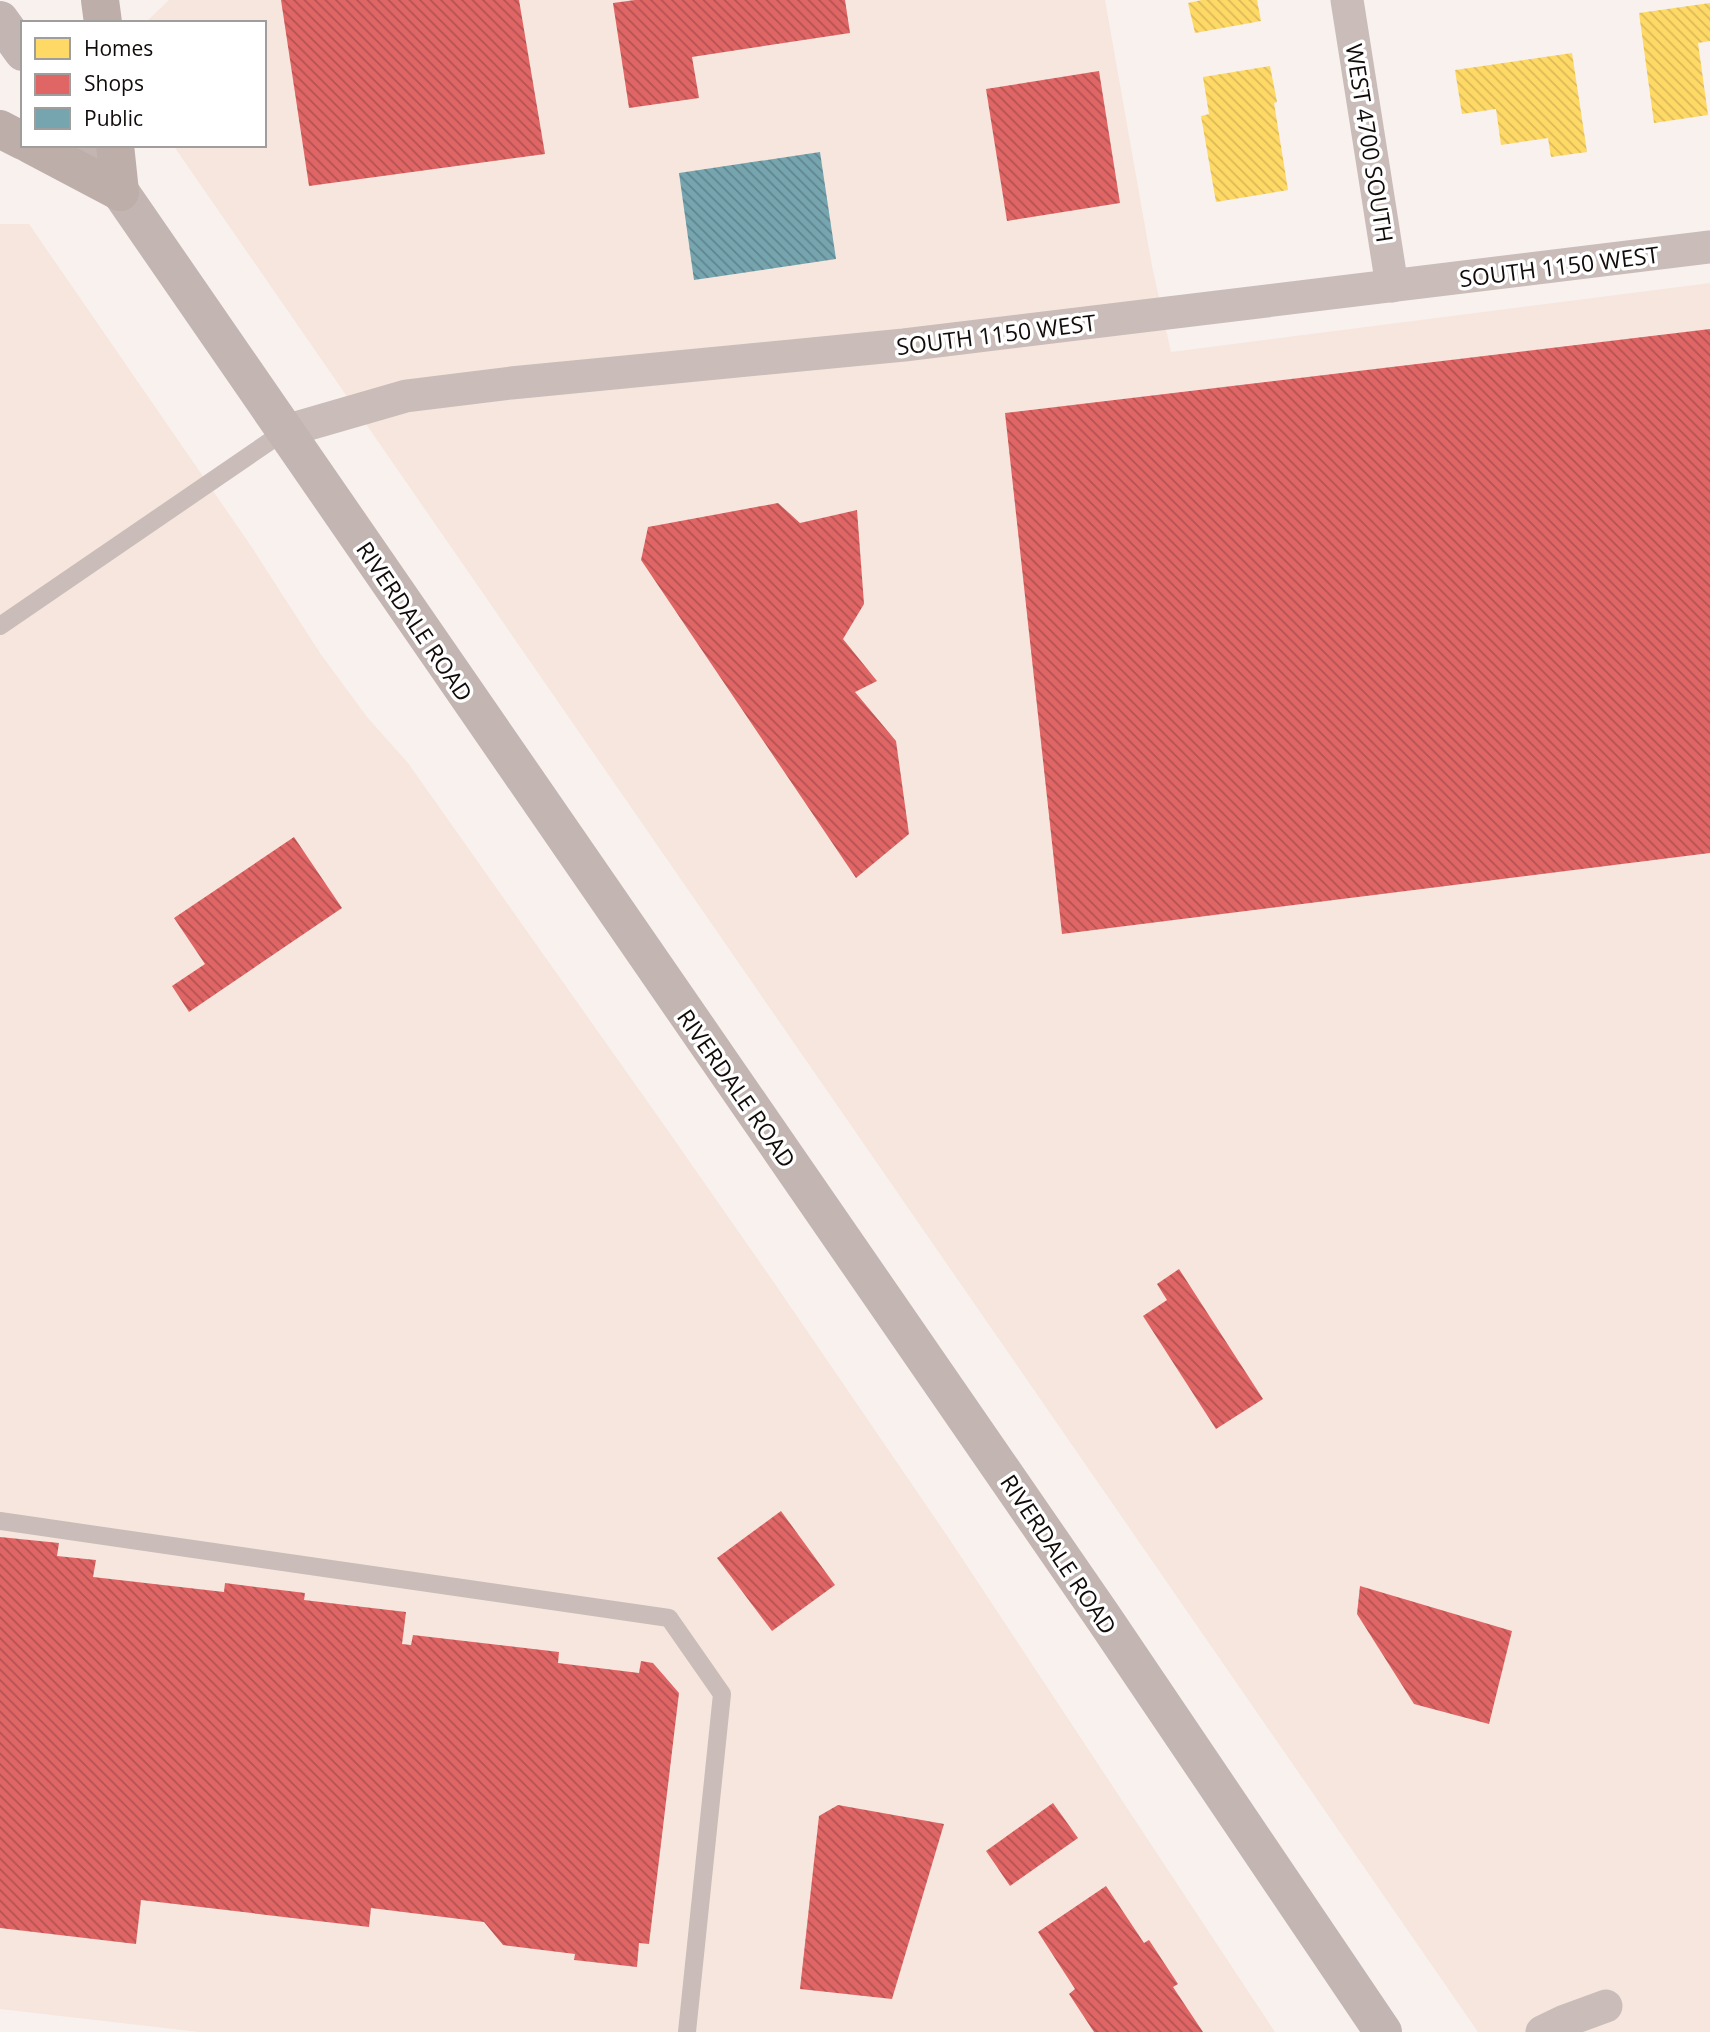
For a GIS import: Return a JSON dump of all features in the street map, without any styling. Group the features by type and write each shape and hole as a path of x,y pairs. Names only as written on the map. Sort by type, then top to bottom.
{"highway":[{"path":"100,0 103,21"},
{"path":"0,129 21,140"},
{"path":"35,147 120,192"},
{"path":"115,147 120,192"}],"main road":[{"path":"0,20 21,49"},
{"name":"RIVERDALE ROAD","path":"89,147 1095,1606 1383,2032"}],"street":[{"name":"WEST 4700 SOUTH","path":"1347,0 1392,286"},
{"name":"SOUTH 1150 WEST","path":"285,430 406,396 904,345 1710,247"},
{"path":"1542,2032 1606,2006"}],"lane":[{"path":"0,626 285,430"},
{"path":"0,1521 669,1618 722,1695 687,2032"}],"shaded area":[{"path":"169,0 1105,0 1152,266 1171,352 1710,283 1710,2032 1478,2032 174,147 266,147 266,21 147,21"},
{"path":"0,224 29,224 251,546 320,653 367,717 408,763 775,1284 950,1540 1275,2032 199,2032 0,2009"}],"building: Homes":[{"path":"1202,0 1257,0 1261,21 1195,33 1188,3"},
{"path":"1710,3 1710,41 1698,43 1708,115 1654,123 1639,13"},
{"path":"1572,53 1587,152 1551,157 1548,138 1501,145 1496,109 1462,114 1455,70"},
{"path":"1270,66 1288,190 1216,202 1201,116 1209,114 1203,77"}],"building: Shops":[{"path":"281,0 519,0 545,154 309,186"},
{"path":"635,0 845,0 850,33 692,57 699,98 629,108 613,3"},
{"path":"1099,71 1120,203 1007,221 986,89"},
{"path":"1710,329 1710,853 1062,934 1005,413"},
{"path":"778,503 800,523 857,510 864,604 843,639 877,681 855,692 896,741 909,834 856,878 641,560 648,527"},
{"path":"294,837 342,908 189,1012 172,986 205,964 174,918"},
{"path":"1179,1269 1263,1399 1216,1429 1143,1316 1167,1300 1157,1284"},
{"path":"781,1511 835,1585 772,1631 717,1558"},
{"path":"0,1537 59,1543 57,1556 96,1560 93,1577 224,1592 225,1583 305,1593 304,1600 406,1612 402,1644 411,1645 413,1635 559,1652 558,1663 639,1673 641,1661 653,1663 679,1693 649,1944 639,1943 637,1967 574,1960 575,1954 503,1945 484,1922 371,1908 369,1927 141,1900 136,1944 0,1928"},
{"path":"1360,1586 1512,1631 1489,1724 1414,1704 1357,1614"},
{"path":"1053,1803 1078,1838 1010,1886 986,1851"},
{"path":"838,1805 944,1824 892,1999 800,1989 819,1816"},
{"path":"1106,1886 1144,1943 1149,1940 1178,1984 1173,1987 1203,2032 1094,2032 1069,1994 1075,1989 1038,1932"}],"building: Public":[{"path":"820,152 836,259 694,280 679,173"}]}
